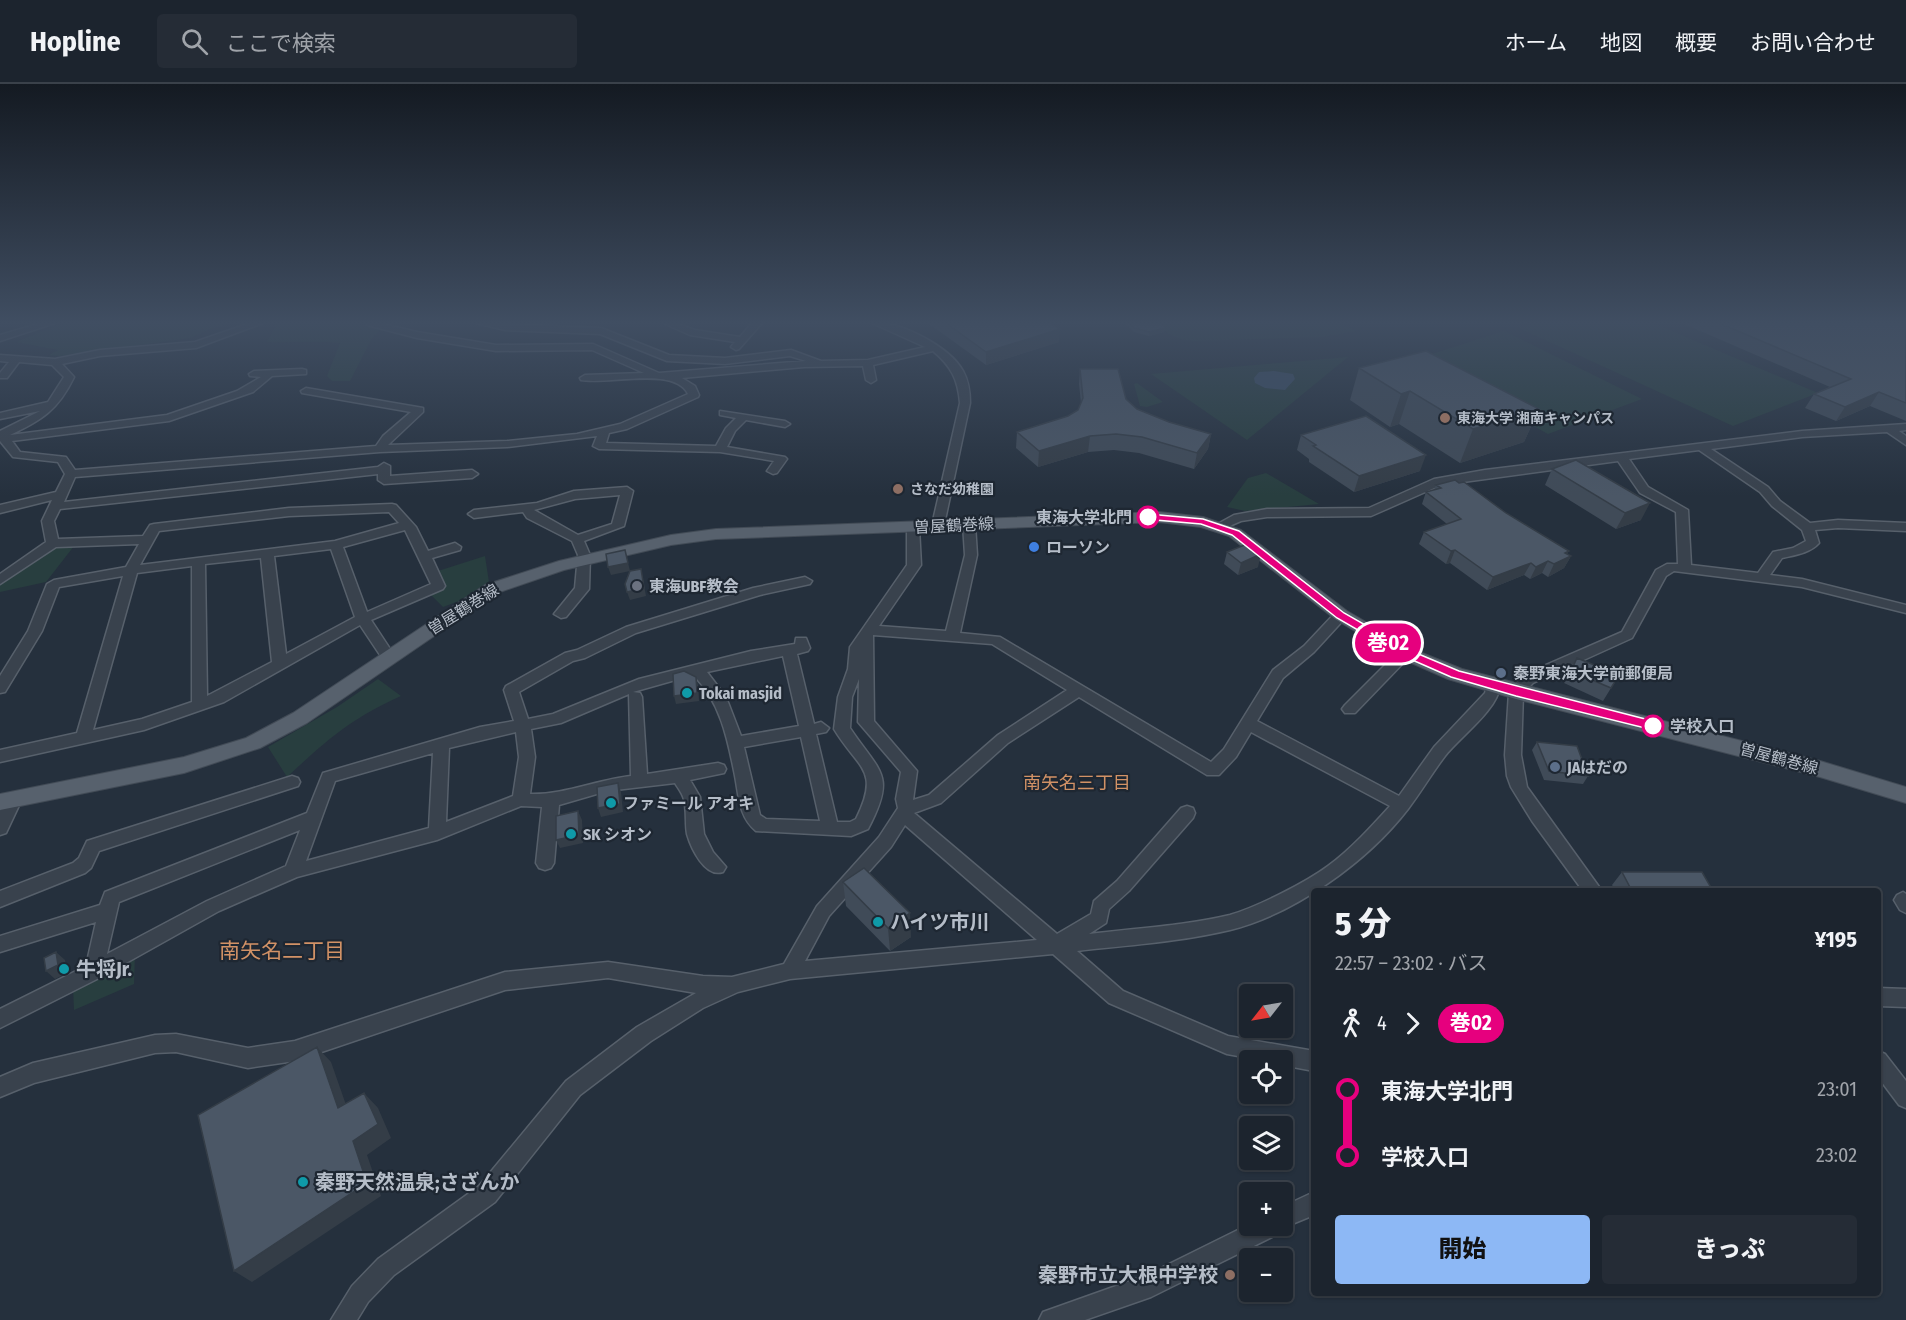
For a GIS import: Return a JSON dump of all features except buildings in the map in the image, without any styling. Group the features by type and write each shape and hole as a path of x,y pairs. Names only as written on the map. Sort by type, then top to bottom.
{"main road":[{"name":"曽屋鶴巻線","path":"7,800 184,765 253,743 300,718 491,589 530,574 583,560 671,540 716,534 1159,517 1220,526 1242,537 1341,615 1405,653 1455,674 1516,692 1820,769 1906,795"}],"street":[{"path":"67,381 46,413 1,435 17,455 62,459 71,474"},
{"path":"5,439 169,418 184,411 243,394 265,381"},
{"path":"71,474 380,449 507,444 604,433 694,395 691,388 676,381"},
{"path":"938,525 966,393 962,381"},
{"path":"306,391 419,410 387,438 380,449"},
{"path":"0,416 53,405"},
{"path":"724,413 785,424"},
{"path":"720,449 730,430 744,416"},
{"path":"1220,526 1238,518 1268,513 1371,512 1438,482 1802,434 1906,427"},
{"path":"1889,428 1906,442"},
{"path":"604,433 599,446 720,449 781,459 773,471"},
{"path":"1701,447 1764,490 1769,500 1808,527 1813,536 1813,543 1797,551 1778,555 1762,577"},
{"path":"380,449 384,461 384,480 472,474"},
{"path":"1622,458 1644,490 1682,510 1685,567"},
{"path":"56,506 383,470"},
{"path":"53,543 48,521 71,474"},
{"path":"474,514 526,508 574,495 627,491 618,526 577,539"},
{"path":"0,509 63,494"},
{"path":"0,756 83,738 144,724 219,698 362,618 438,586 425,556 407,525 392,508 289,512 154,528 131,570 83,738"},
{"path":"526,508 531,515 577,539 584,555 582,589 561,614"},
{"path":"952,637 971,555 969,524"},
{"path":"1808,527 1838,524 1906,527"},
{"path":"0,688 35,631 54,584 131,570 336,545 407,525"},
{"path":"695,669 708,678 726,706 752,818 762,826 851,829 862,824 876,784 875,771 842,729 845,697 855,669 857,646 914,565 913,527"},
{"path":"0,580 53,543 148,540"},
{"path":"336,545 362,618 376,644 389,658"},
{"path":"425,556 455,547"},
{"path":"267,553 280,665"},
{"path":"198,562 200,705"},
{"path":"1591,888 1581,870 1526,800 1516,778 1516,692 1528,679 1627,635 1661,573 1672,567 1802,583 1906,609"},
{"path":"520,800 527,776 524,726 511,690 570,656 580,655 631,630 758,591 805,581"},
{"path":"863,637 952,637 995,640 1213,771 1230,753 1278,674 1309,650 1341,615"},
{"path":"863,637 866,722 909,771 902,800 905,812 1116,997 1171,1023 1227,1045 1311,1060"},
{"path":"293,871 329,777 480,733 556,719 639,684 795,646 815,729 830,828"},
{"path":"1350,709 1405,653"},
{"path":"343,1320 360,1294 386,1267 487,1194 573,1088 644,1034 696,1002 735,984 790,971 1191,930 1232,922 1250,915 1333,872 1367,842 1402,804 1440,751 1492,694 1493,686"},
{"path":"790,971 823,911 885,842 905,812 935,799 1003,739 1080,689"},
{"path":"634,697 639,782"},
{"path":"1247,723 1402,804"},
{"path":"734,743 815,729"},
{"path":"437,833 441,746"},
{"path":"0,1019 213,906 293,871 437,833 520,800 551,801 607,785 718,769"},
{"path":"679,776 692,797 696,834 707,857 717,867"},
{"path":"0,898 79,868 86,863 93,846 158,828 236,798 292,782"},
{"path":"0,828 7,800"},
{"path":"545,863 551,801"},
{"path":"1055,944 1100,918 1100,906 1123,886 1187,813"},
{"path":"94,971 111,897 312,818"},
{"path":"0,944 107,911"},
{"path":"0,1088 33,1073 155,1044 176,1042 248,1058 295,1051 505,981 608,970 703,985 735,984"},
{"path":"1881,997 1906,998"},
{"path":"1881,1065 1906,1098"},
{"path":"1293,1214 1311,1204"},
{"path":"1057,1319 1151,1285 1250,1236"}],"green space":[{"path":"1161,381 1319,381 1247,440"},
{"path":"1451,381 1605,381 1642,399 1548,434"},
{"path":"1634,381 1789,381 1818,393 1733,426"},
{"path":"1137,383 1163,402 1147,407 1140,406 1134,384"},
{"path":"1266,473 1319,504 1245,511 1227,507 1248,478"},
{"path":"74,546 46,582 0,592 0,583 56,547"},
{"path":"485,556 489,582 459,601 443,607 429,593 438,571"},
{"path":"378,679 401,696 367,713 340,731 287,777 268,747 337,707"},
{"path":"135,954 134,984 74,1010 73,987"}],"water":[{"path":"1255,381 1293,381 1285,390 1265,388"}],"bus line":[{"name":"巻02","path":"1148,517 1175,517 1203,522 1235,533 1285,569 1341,615 1372,635 1405,653 1455,674 1516,692 1653,726"}],"place":[{"name":"東海大学 湘南キャンパス","path":"1445,418"},
{"name":"さなだ幼稚園","path":"898,489"},
{"name":"東海大学北門","path":"1148,517"},
{"name":"ローソン","path":"1034,547"},
{"name":"東海UBF教会","path":"637,586"},
{"name":"秦野東海大学前郵便局","path":"1501,673"},
{"name":"Tokai masjid","path":"687,693"},
{"name":"学校入口","path":"1653,726"},
{"name":"JAはだの","path":"1555,767"},
{"name":"ファミール アオキ","path":"611,803"},
{"name":"SK シオン","path":"571,834"},
{"name":"ハイツ市川","path":"878,922"},
{"name":"牛将Jr.","path":"64,969"},
{"name":"秦野天然温泉;さざんか","path":"303,1182"},
{"name":"秦野市立大根中学校","path":"1230,1275"}],"district":[{"name":"南矢名三丁目","path":"1077,783"},
{"name":"南矢名二丁目","path":"282,951"}]}
